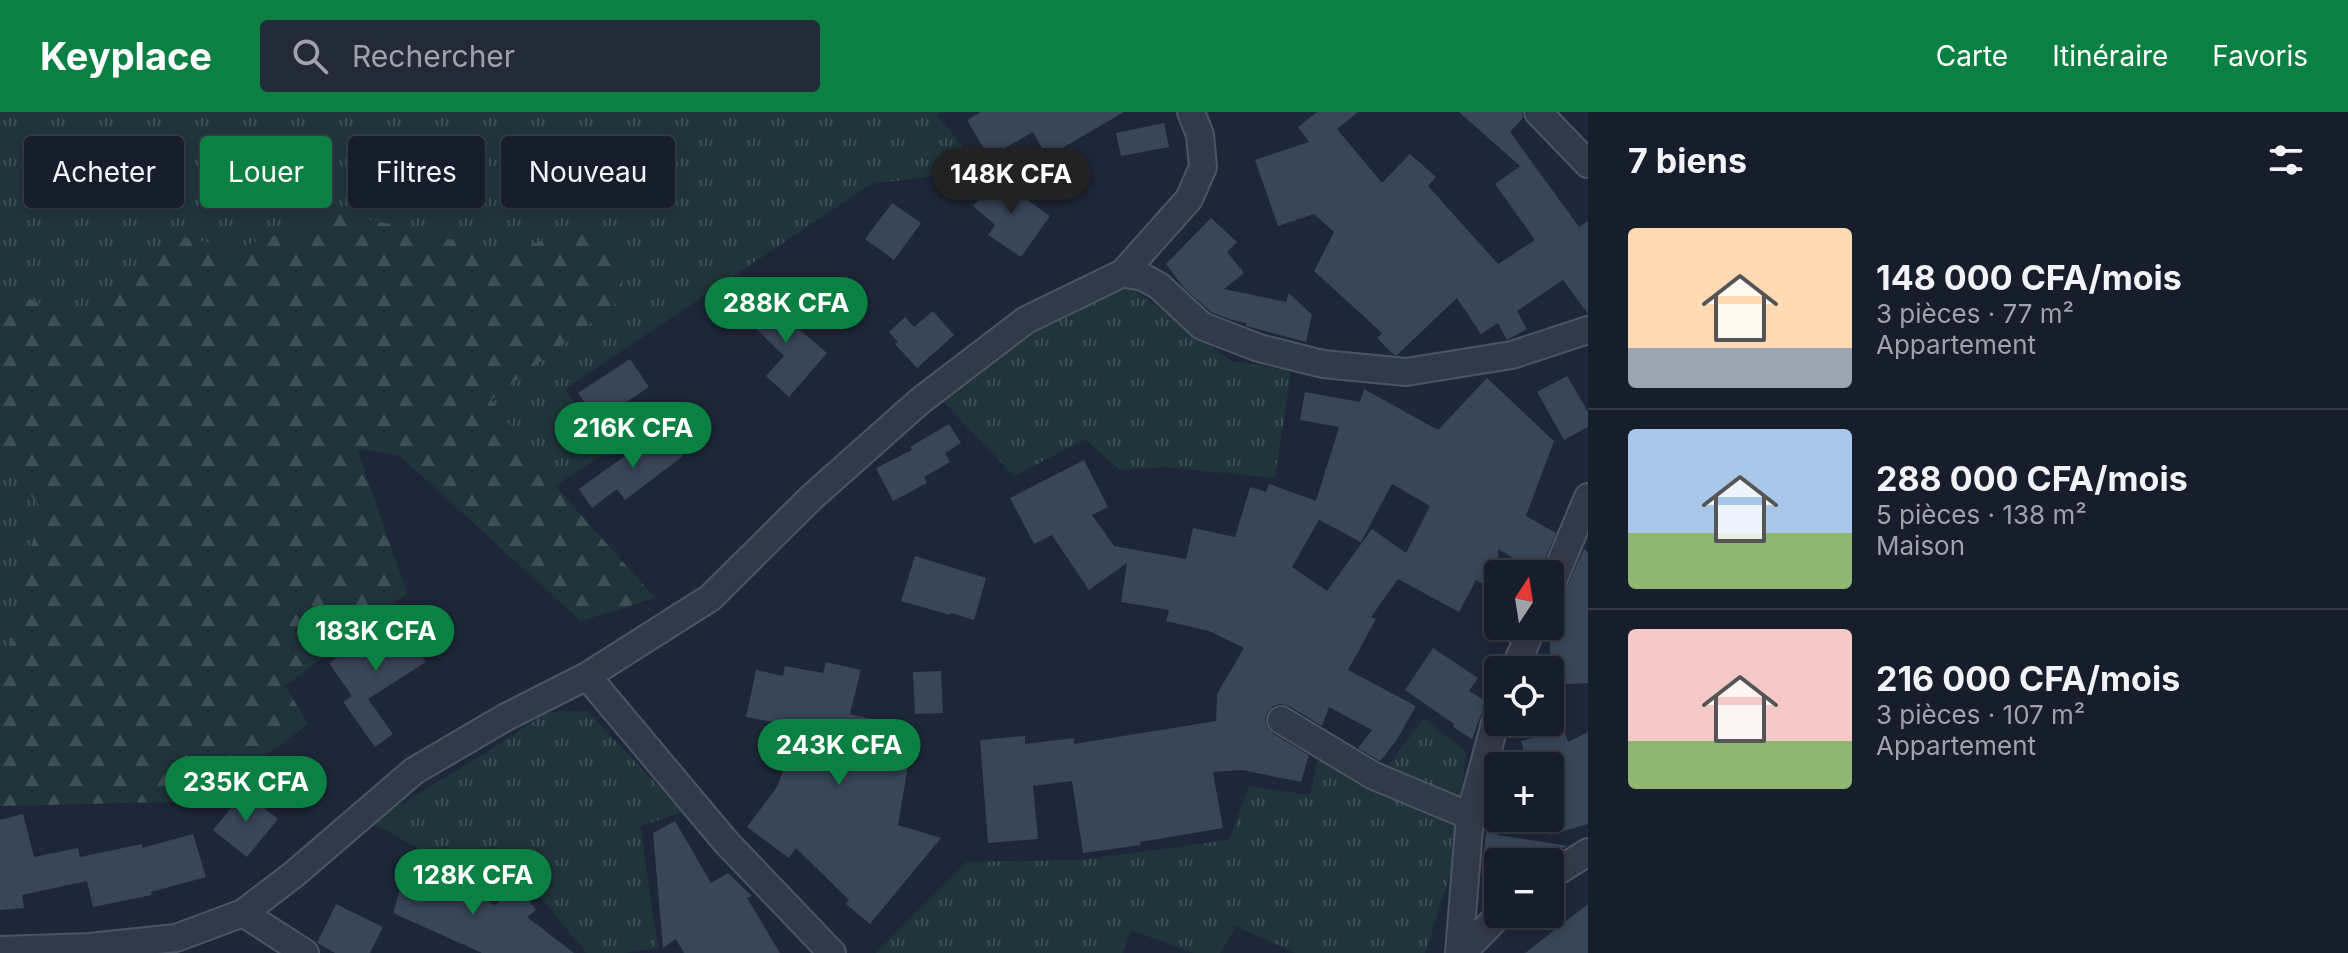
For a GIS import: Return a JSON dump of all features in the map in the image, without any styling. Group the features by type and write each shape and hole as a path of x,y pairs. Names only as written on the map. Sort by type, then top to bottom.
{"street":[{"path":"0,950 175,945 243,913 293,875 414,771 506,717 587,676 710,598 812,497 920,401 1026,320 1123,273 1189,199 1203,167 1200,135 1191,112"},
{"path":"1538,112 1588,164"},
{"path":"1123,273 1143,277 1159,286 1202,326 1259,348 1323,364 1406,372 1512,355 1588,330"},
{"path":"1562,560 1588,497"},
{"path":"587,676 726,842 832,953"},
{"path":"1281,720 1374,776 1470,816"},
{"path":"1460,953 1470,816 1492,736"},
{"path":"1564,867 1588,852"},
{"path":"243,913 305,953"},
{"path":"1460,953 1486,928"}],"green space":[{"path":"0,112 940,112 937,116 983,170 871,184 565,389 607,452 555,486 491,400 619,301 577,227 507,255 337,213 236,249 179,237 73,318 0,286"},
{"path":"337,213 507,254 577,227 627,259 619,301 491,400 555,486 655,598 581,621 399,455 357,449 407,593 285,686 308,724 207,801 0,806 0,689 40,508 0,455 0,286 73,318 179,236 236,249"},
{"path":"1128,285 1231,361 1291,371 1275,478 1166,467 1120,470 1085,439 1014,476 942,400 1074,304"},
{"path":"0,455 40,508 0,689"},
{"path":"587,711 683,812 640,826 658,948 623,953 587,953 520,873 496,892 371,822 548,712"},
{"path":"1424,718 1466,752 1454,863 1425,953 1295,953 1236,926 1220,953 1194,953 1131,930 1123,953 876,953 967,862 1081,860 1229,840 1249,786 1310,795 1319,751 1376,782"}],"building":[{"path":"981,112 1124,112 1047,157 1033,132 989,157 967,120"},
{"path":"1317,112 1358,112 1337,129 1382,183 1410,154 1436,177 1428,186 1498,264 1535,240 1495,184 1520,166 1459,112 1522,112 1523,118 1510,132 1579,227 1588,221 1588,314 1563,280 1517,311 1527,329 1507,340 1498,323 1481,334 1457,298 1394,355 1377,338 1382,333 1314,271 1334,232 1314,214 1278,226 1255,160 1309,142 1298,127"},
{"path":"1164,123 1169,147 1121,156 1116,133"},
{"path":"1000,175 1016,186 1013,190 1050,216 1021,257 988,235 995,225 973,206"},
{"path":"892,203 921,223 894,260 865,239"},
{"path":"1211,218 1237,242 1227,252 1244,273 1224,289 1286,302 1289,293 1312,315 1306,342 1246,326 1246,323 1211,312 1184,288 1166,264"},
{"path":"770,295 797,320 793,324 827,353 789,397 766,376 784,356 747,320"},
{"path":"933,311 954,335 917,368 895,344 898,342 889,332 905,317 914,327"},
{"path":"630,359 649,387 598,421 578,393"},
{"path":"1567,376 1588,412 1588,427 1564,440 1537,392"},
{"path":"1487,378 1554,441 1526,516 1556,533 1545,560 1517,560 1498,549 1498,560 1484,560 1484,585 1476,580 1459,612 1398,579 1371,617 1376,619 1348,670 1416,706 1396,741 1380,761 1358,748 1372,730 1329,707 1322,726 1281,704 1267,712 1267,727 1273,734 1309,755 1301,782 1242,770 1213,772 1223,828 1083,853 1072,781 1033,786 1038,839 988,843 980,740 1025,736 1025,744 1074,738 1074,744 1216,721 1217,694 1244,648 1209,631 1166,621 1169,610 1121,602 1127,563 1089,590 1052,535 1034,544 1010,498 1084,460 1108,507 1092,515 1114,546 1186,559 1193,528 1235,537 1250,487 1266,492 1269,484 1316,501 1339,427 1300,420 1305,392 1360,402 1364,389 1438,430","holes":["1392,484 1430,506 1406,553 1372,529 1327,591 1292,567 1319,520 1361,542"]},
{"path":"949,424 961,443 945,453 950,462 924,477 927,483 893,501 876,468 912,450 910,447"},
{"path":"662,429 683,456 625,500 617,489 592,508 579,489"},
{"path":"1584,549 1588,552 1588,683 1564,684 1564,656 1550,656 1550,642 1564,640 1564,593"},
{"path":"915,556 986,578 974,620 901,601"},
{"path":"396,616 426,662 368,699 393,734 375,747 343,702 352,696 329,663"},
{"path":"1433,648 1478,678 1469,691 1484,700 1484,706 1472,739 1453,727 1454,724 1405,690"},
{"path":"826,662 861,670 850,714 914,729 898,825 941,838 870,924 846,904 849,900 796,848 789,858 747,827 777,787 799,727 746,717 756,670 783,676 785,666 823,673"},
{"path":"941,671 943,713 915,714 913,672"},
{"path":"1564,729 1568,742 1588,732 1588,824 1564,831 1564,752 1524,752 1521,741 1539,736 1564,736"},
{"path":"244,792 278,819 247,857 213,830"},
{"path":"23,814 34,857 78,848 80,857 142,844 142,848 193,834 206,877 151,892 152,895 93,907 87,881 22,895 24,908 0,910 0,820"},
{"path":"675,821 711,883 728,873 752,896 747,898 780,953 684,953 676,939 663,948 653,833"},
{"path":"1486,832 1568,846 1562,848 1484,848"},
{"path":"407,866 428,872 495,905 518,886 536,910 527,917 574,953 482,953 393,913"},
{"path":"336,904 383,927 370,953 335,953 317,943"},
{"path":"1588,904 1588,953 1525,953 1557,928 1564,928 1564,923"}]}
